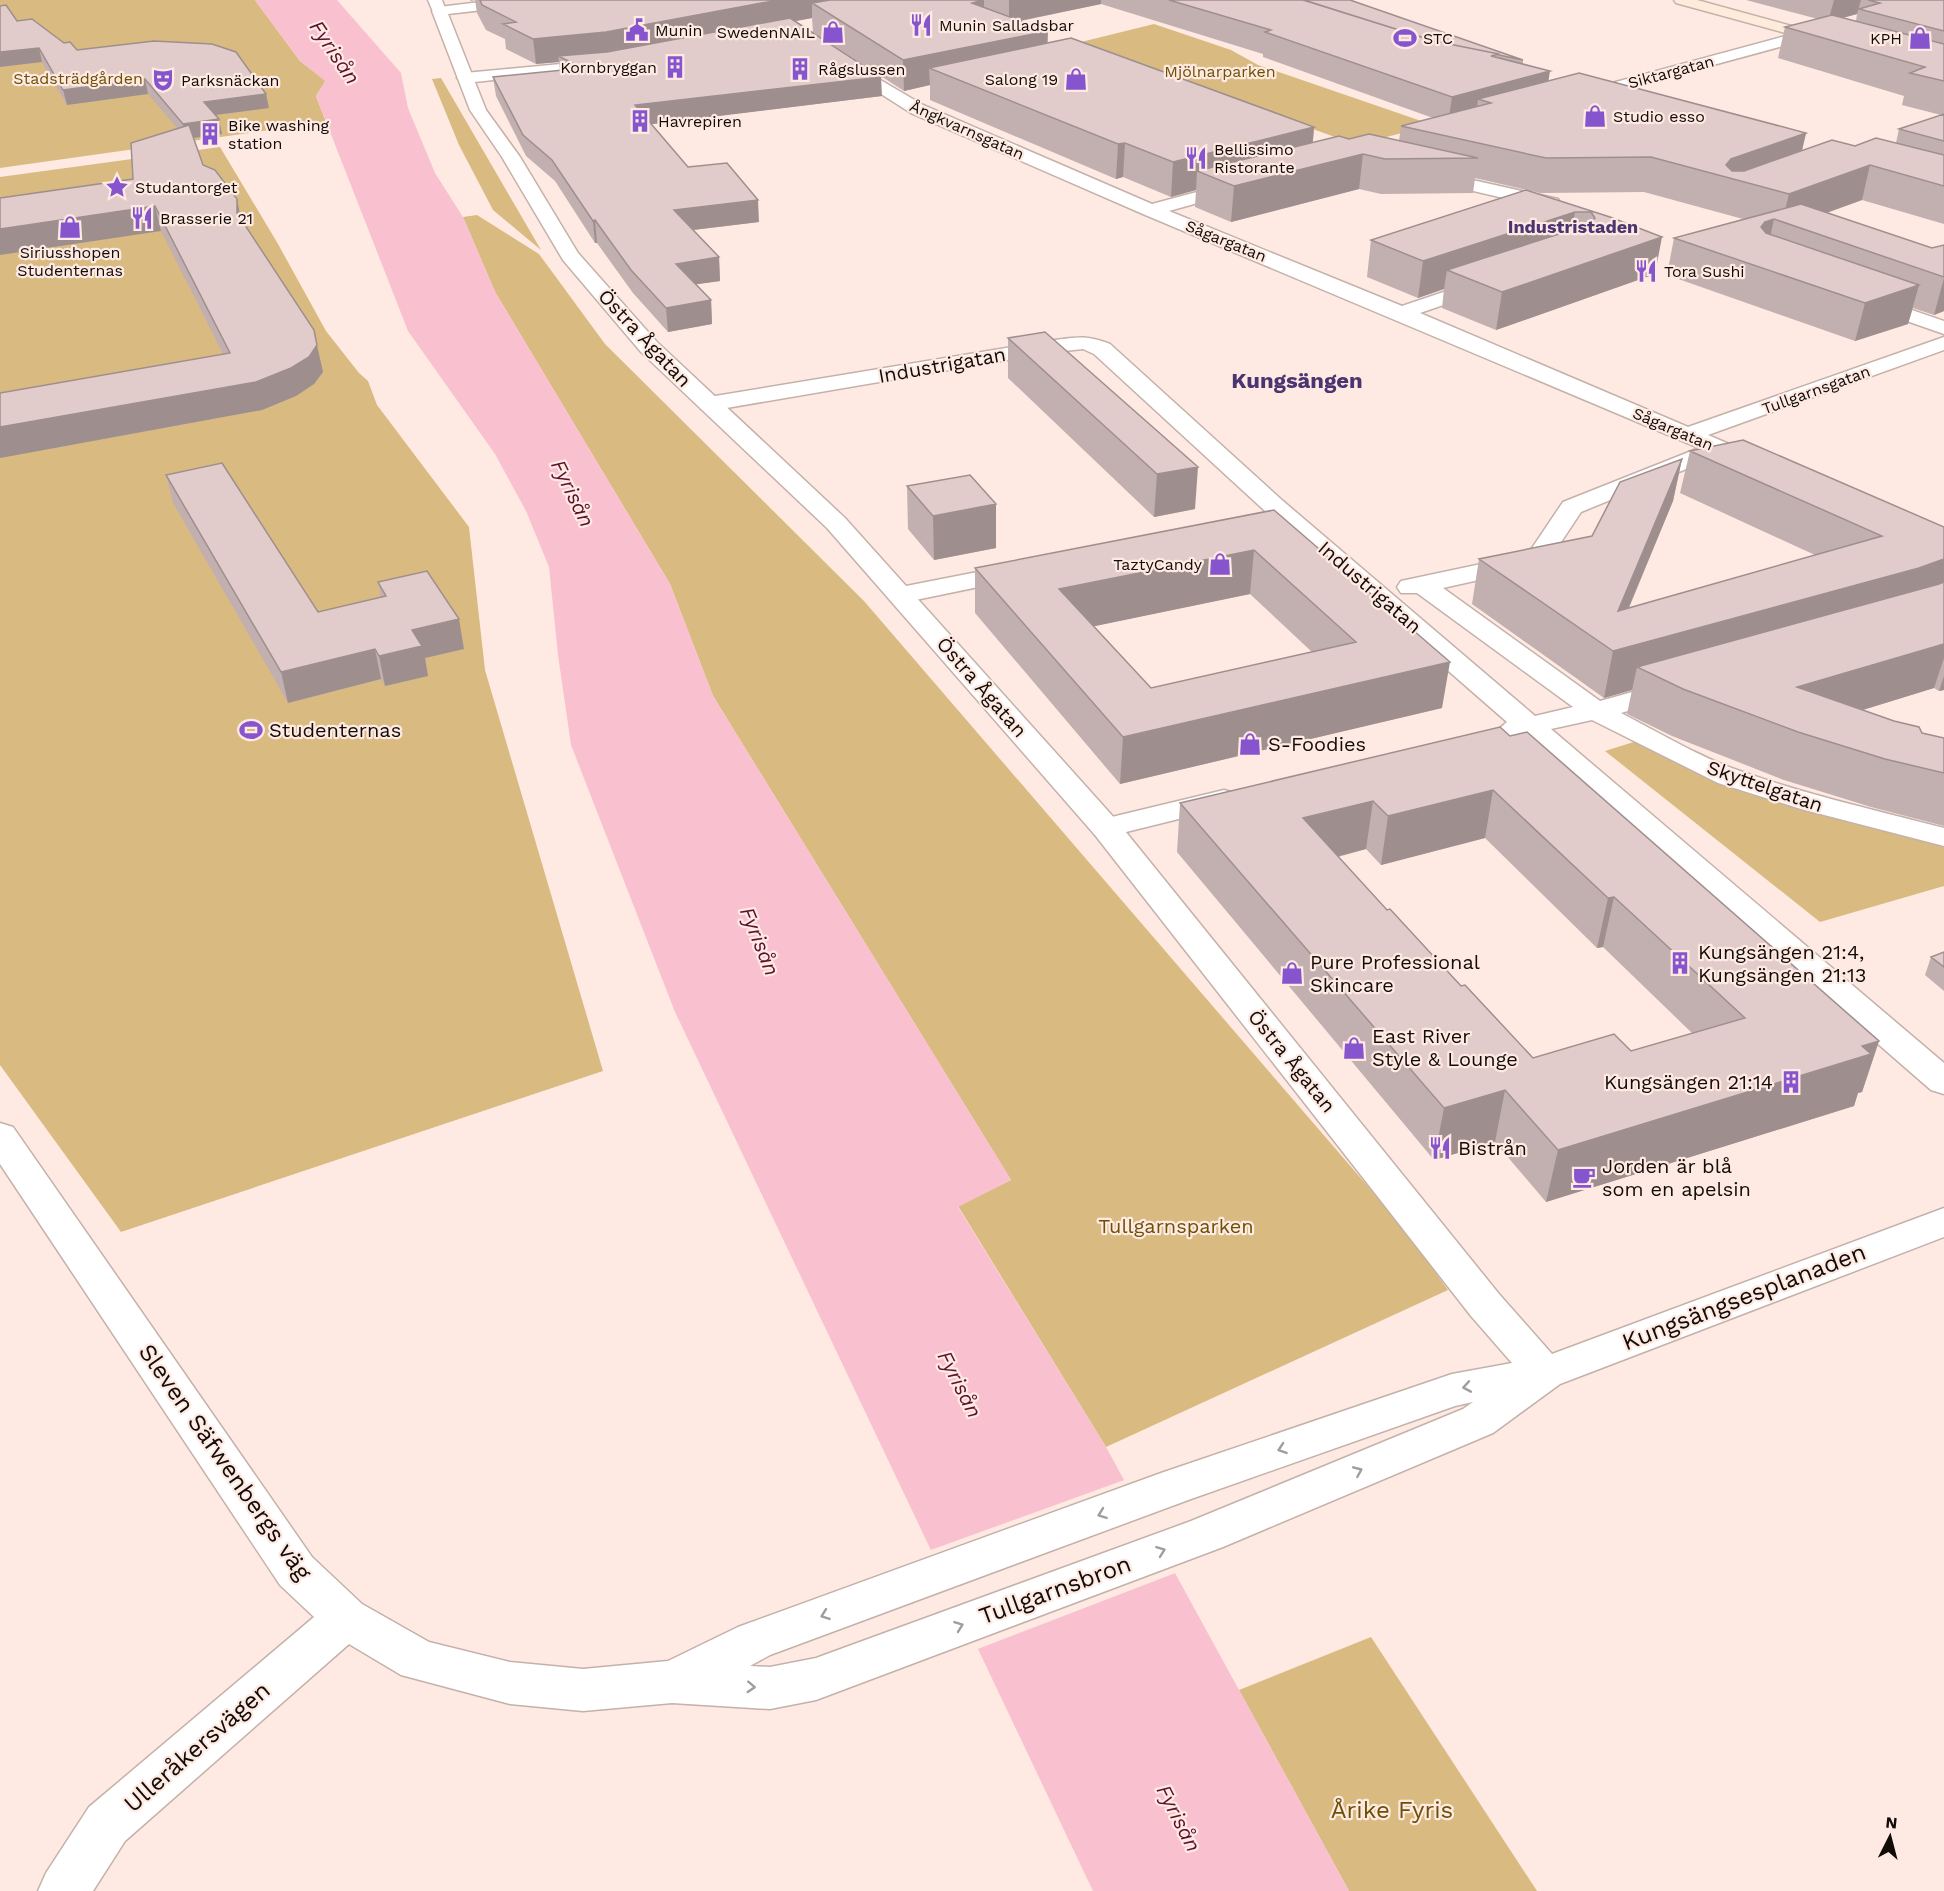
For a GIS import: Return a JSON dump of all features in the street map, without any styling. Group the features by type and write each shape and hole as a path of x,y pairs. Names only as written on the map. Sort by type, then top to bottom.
{"main road":[{"path":"1681,0 1843,44"}],"street":[{"path":"437,5 535,0"},
{"name":"Östra Ågatan","path":"437,5 478,110 511,157 570,256 649,347 836,523 1106,828 1478,1295 1545,1373"},
{"name":"Siktargatan","path":"1569,94 1592,93 1836,27"},
{"name":"Ångkvarnsgatan","path":"831,55 916,109 1150,210"},
{"path":"465,78 621,62"},
{"path":"1592,93 1632,101"},
{"path":"899,99 921,95"},
{"path":"1416,172 1551,203"},
{"path":"1150,210 1260,181"},
{"name":"Sågargatan","path":"1150,210 1401,313 1773,472"},
{"path":"1401,313 1509,277"},
{"path":"1854,296 1944,328"},
{"name":"Industrigatan","path":"709,404 1085,342 1102,349 1287,516 1944,1082"},
{"name":"Tullgarnsgatan","path":"1687,435 1944,343"},
{"path":"1375,592 1423,585 1537,560 1572,507 1719,448"},
{"path":"1253,523 1287,516"},
{"path":"901,595 1044,566"},
{"name":"Skyttelgatan","path":"1423,585 1502,645 1596,711 1728,777 1812,803 1944,837"},
{"path":"1489,735 1596,711 1695,683"},
{"path":"1106,828 1245,794"},
{"name":"Sleven Säfwenbergs väg","path":"0,1136 296,1571 346,1618 418,1660 510,1683 583,1690 672,1682 770,1688 816,1679 904,1646"},
{"name":"Kungsängsesplanaden","path":"1545,1373 1944,1222"},
{"name":"Sleven Säfwenbergs väg","path":"672,1682 754,1641 1176,1486 1452,1390 1545,1373"},
{"name":"Tullgarnsbron","path":"904,1646 1207,1534 1478,1421 1545,1373"},
{"name":"Ulleråkersvägen","path":"64,1891 107,1824 346,1618"}],"green space":[{"name":"Stadsträdgården","path":"0,0 255,0 300,61 326,81 316,96 326,122 0,168"},
{"name":"Mjölnarparken","path":"1154,24 1231,50 1258,65 1433,125 1367,142 1343,140 1077,43"},
{"path":"441,78 541,250 493,210 459,145 432,79"},
{"name":"Studenternas","path":"220,147 278,244 326,331 368,381 377,405 469,527 485,670 603,1071 121,1232 0,1065 0,177"},
{"name":"Tullgarnsparken","path":"477,215 539,254 605,344 864,601 1402,1226 1448,1290 1106,1447 958,1206 1011,1180 713,696 670,584 495,292 463,217"},
{"path":"1653,736 1805,804 1944,841 1944,886 1820,922 1605,751"},
{"name":"Årike Fyris","path":"1371,1637 1537,1891 1349,1891 1239,1690"}],"water":[{"name":"Fyrisån","path":"255,0 337,0 401,73 408,108 435,173 463,217 495,292 670,584 713,696 1011,1180 958,1207 1106,1447 1349,1891 1093,1891 675,1012 571,745 558,655 549,567 526,511 495,454 408,331 316,96 325,81 300,61"}],"pier":[{"path":"1127,1479 1178,1572 975,1650 928,1551"}],"building":[{"path":"480,0 778,0 606,32 533,39 503,24 516,22 482,5"},
{"path":"830,0 983,0 972,3 1048,31 903,60 812,3"},
{"path":"1169,0 1303,0 1434,41 1499,54 1491,56 1550,71 1452,97 1265,32 1271,30"},
{"path":"1304,0 1350,0 1523,60 1434,41"},
{"path":"1868,0 1944,0 1944,31 1859,9 1880,3"},
{"path":"6,5 17,21 32,19 64,43 70,42 77,50 154,41 212,44 236,52 266,94 204,102 219,119 183,124 145,79 63,90 39,48 0,52 0,6"},
{"path":"1832,15 1944,44 1944,81 1910,73 1925,67 1785,27"},
{"path":"790,18 881,77 635,105 688,167 727,163 758,200 674,210 719,257 676,264 711,300 666,308 631,270 595,220 593,221 552,160 523,135 493,77 583,68 558,56 607,52"},
{"path":"1071,38 1314,127 1173,162 1125,143 1118,144 929,68"},
{"path":"1579,73 1806,133 1731,159 1726,165 1732,171 1744,171 1832,140 1855,146 1876,138 1944,155 1944,186 1870,165 1789,194 1651,157 1546,158 1401,126 1491,103 1478,99"},
{"path":"1944,114 1944,141 1899,129"},
{"path":"189,125 203,165 215,170 237,199 237,213 314,330 317,345 309,357 291,368 256,382 0,427 0,393 230,353 155,206 0,229 0,198 133,179 131,143"},
{"path":"1369,134 1478,158 1385,159 1363,154 1234,186 1197,171 1339,136 1349,139"},
{"path":"1526,190 1610,217 1662,237 1502,292 1447,270 1590,224 1595,218 1591,212 1575,212 1423,261 1371,240"},
{"path":"1801,204 1932,248 1944,245 1944,277 1774,219 1765,222 1761,227 1766,233 1919,285 1865,303 1674,238"},
{"path":"1045,332 1198,467 1157,474 1008,338"},
{"path":"1743,440 1944,527 1944,559 1919,568 1613,651 1479,559 1592,536 1620,482 1682,459 1618,611 1882,536 1690,451"},
{"path":"222,463 318,612 386,596 378,582 427,571 459,619 412,630 422,646 379,656 375,649 281,672 166,475"},
{"path":"970,475 996,504 933,516 907,486"},
{"path":"1274,510 1450,662 1123,737 975,568","holes":["1254,550 1356,642 1151,688 1059,589"]},
{"path":"1944,582 1944,644 1797,687 1894,721 1919,727 1922,733 1944,738 1944,773 1885,759 1798,732 1683,689 1637,667 1939,584"},
{"path":"1500,727 1510,736 1527,732 1879,1041 1862,1046 1871,1054 1558,1150 1505,1090 1444,1108 1180,803","holes":["1493,790 1608,898 1614,897 1745,1018 1631,1051 1614,1034 1533,1058 1465,985 1461,986 1390,909 1387,910 1303,818 1373,801 1388,816"]},
{"path":"1944,952 1944,967 1931,957"}],"place":[{"name":"Munin Salladsbar","path":"921,25"},
{"name":"Munin","path":"637,30"},
{"name":"SwedenNAIL","path":"833,32"},
{"name":"STC","path":"1405,38"},
{"name":"KPH","path":"1920,38"},
{"name":"Kornbryggan","path":"675,67"},
{"name":"Rågslussen","path":"800,69"},
{"name":"Salong 19","path":"1076,79"},
{"name":"Parksnäckan","path":"163,80"},
{"name":"Studio esso","path":"1595,116"},
{"name":"Havrepiren","path":"640,121"},
{"name":"Bike washing station","path":"210,134"},
{"name":"Bellissimo Ristorante","path":"1196,158"},
{"name":"Studantorget","path":"117,187"},
{"name":"Brasserie 21","path":"142,218"},
{"name":"Siriusshopen Studenternas","path":"70,227"},
{"name":"Tora Sushi","path":"1646,271"},
{"name":"TaztyCandy","path":"1220,564"},
{"name":"Studenternas","path":"251,730"},
{"name":"S-Foodies","path":"1250,744"},
{"name":"Kungsängen 21:4, Kungsängen 21:13","path":"1680,963"},
{"name":"Pure Professional Skincare","path":"1292,973"},
{"name":"East River Style & Lounge","path":"1354,1048"},
{"name":"Kungsängen 21:14","path":"1791,1082"},
{"name":"Bistrån","path":"1440,1148"},
{"name":"Jorden är blå som en apelsin","path":"1584,1177"}],"district":[{"name":"Industristaden","path":"1573,226"},
{"name":"Kungsängen","path":"1297,380"}]}
